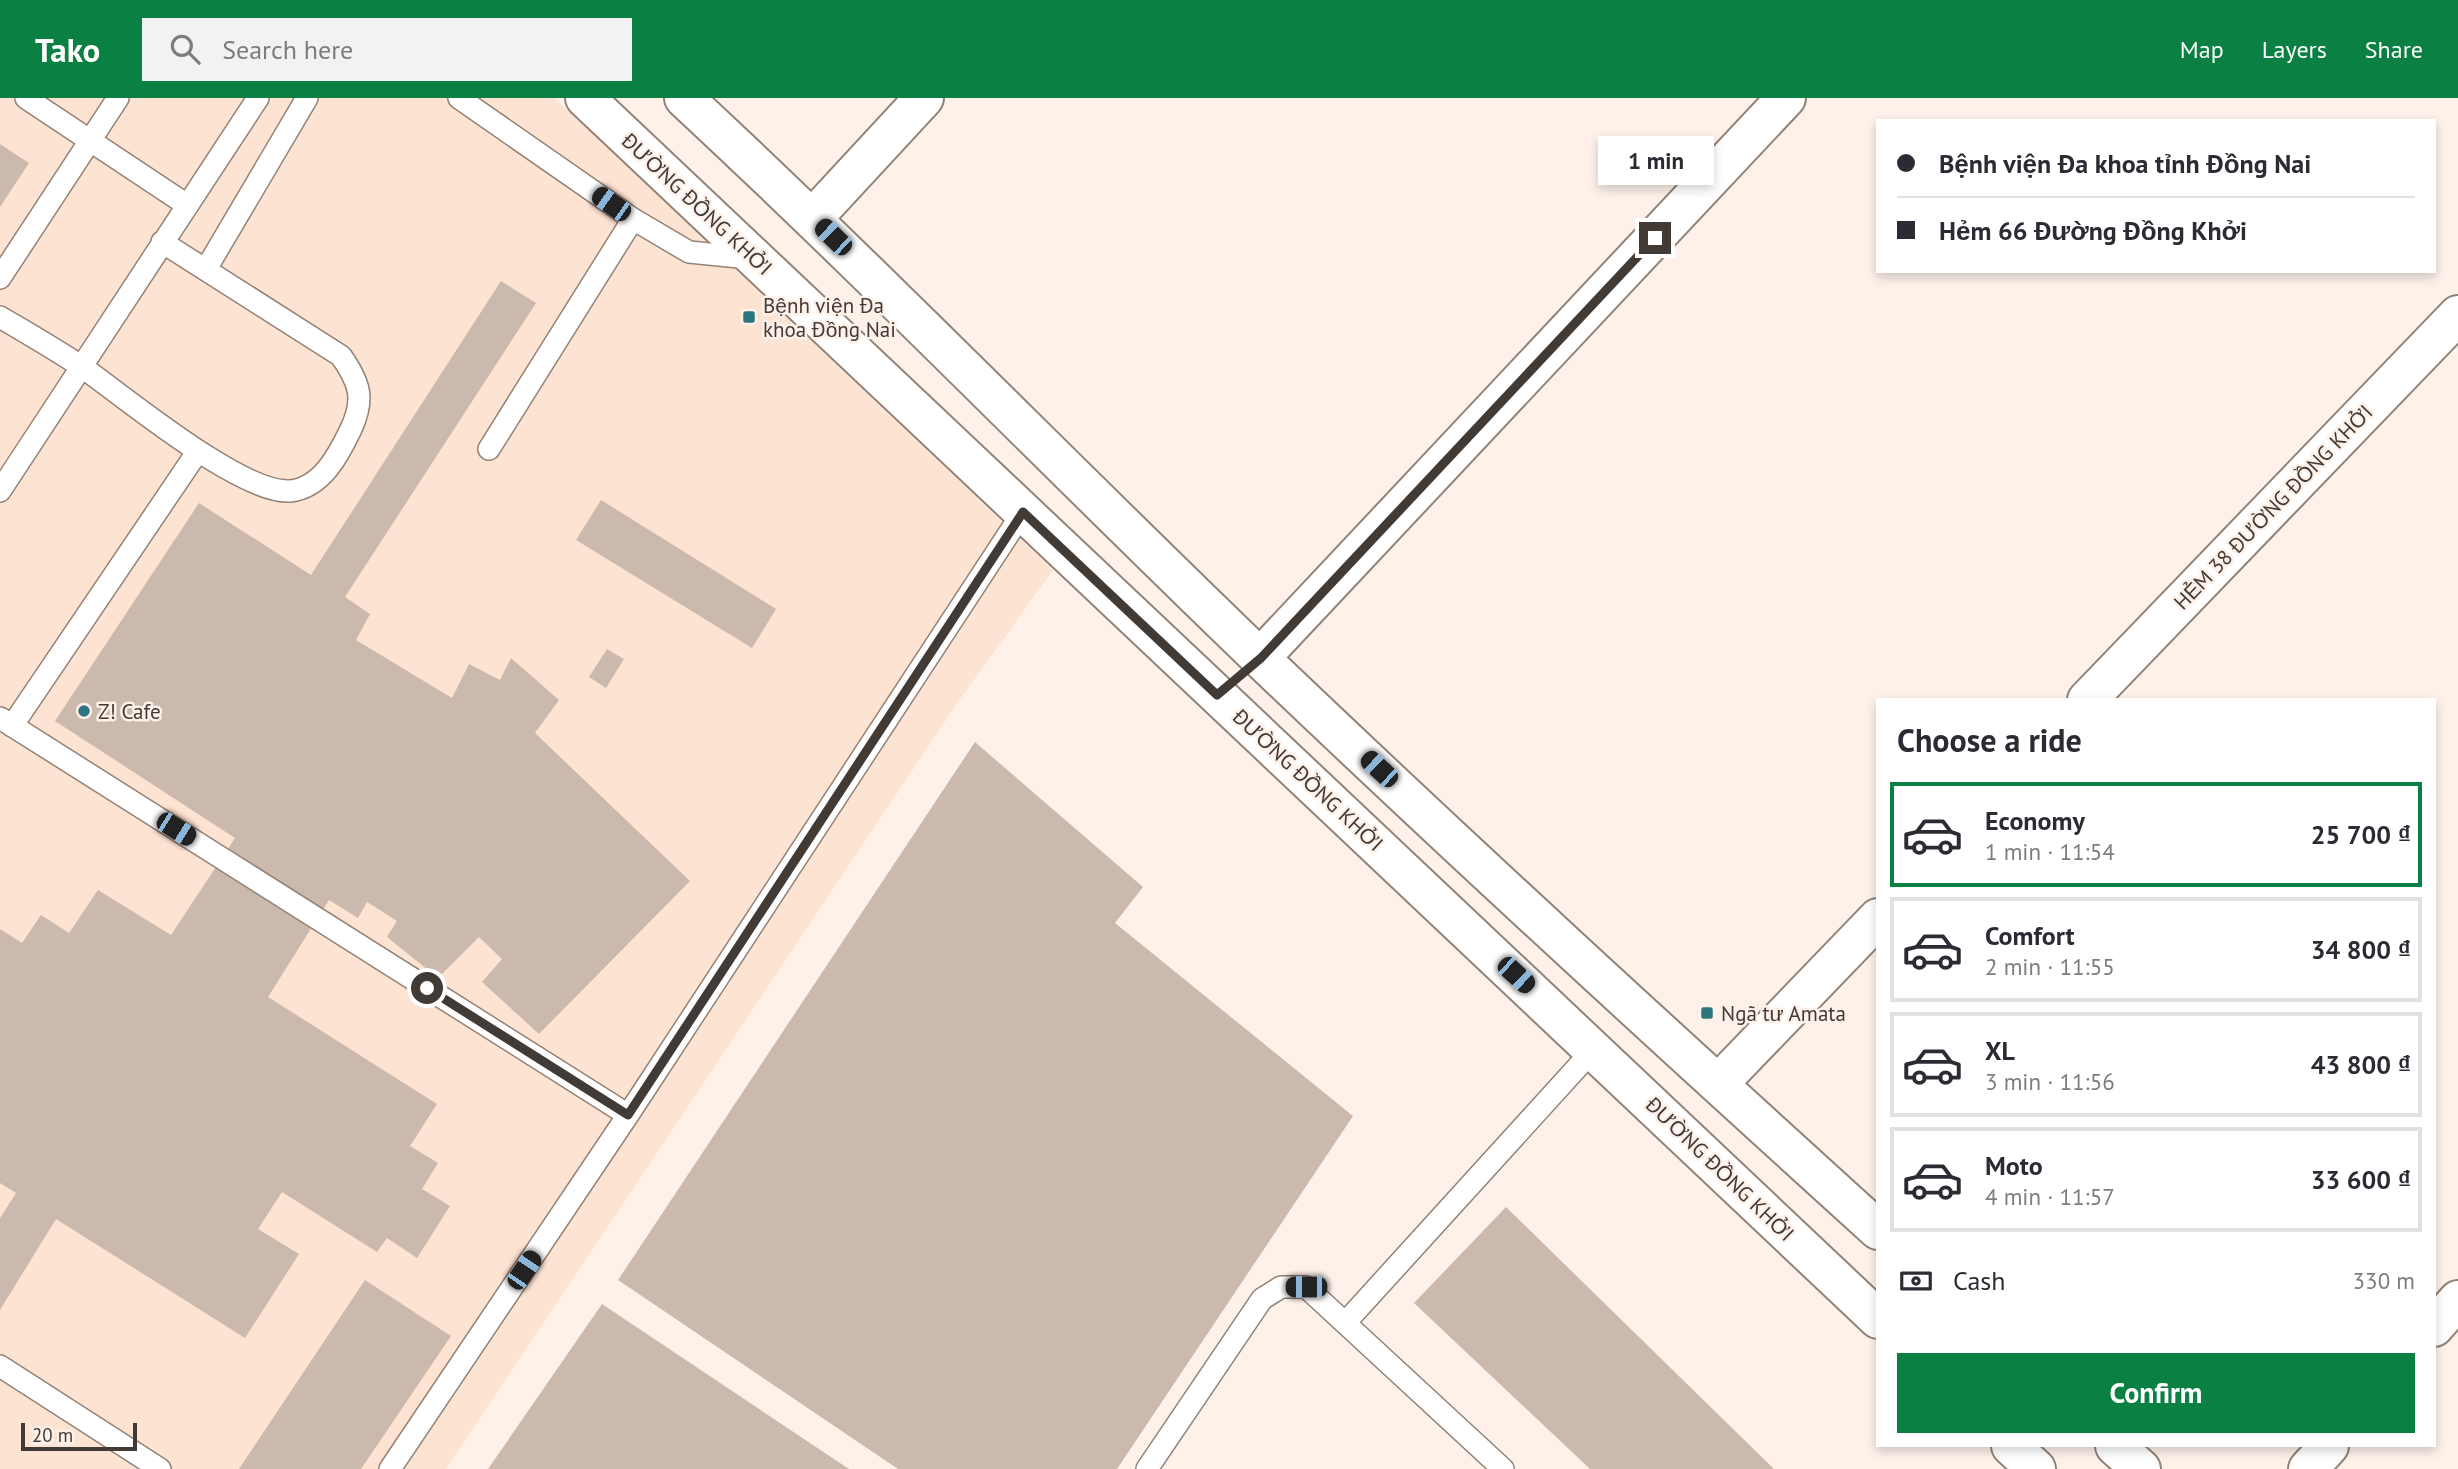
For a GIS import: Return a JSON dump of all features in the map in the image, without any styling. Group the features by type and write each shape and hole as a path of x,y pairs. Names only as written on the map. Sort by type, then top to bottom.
{"main road":[{"name":"ĐƯỜNG ĐỒNG KHỞI","path":"585,98 1876,1316"},
{"path":"684,98 813,218 1261,658 1717,1084 1876,1228"},
{"path":"813,218 925,98"},
{"path":"1217,695 1261,658 1786,98"},
{"name":"HẺM 38 ĐƯỜNG ĐỒNG KHỞI","path":"2089,698 2458,315"},
{"path":"1717,1084 1876,920"},
{"path":"2436,1325 2458,1300"},
{"path":"2012,1447 2036,1469"},
{"path":"2116,1447 2141,1469"},
{"path":"2308,1469 2328,1447"}],"lane":[{"path":"26,98 187,205"},
{"path":"0,278 118,98"},
{"path":"0,491 258,98"},
{"path":"206,270 307,98"},
{"path":"459,98 633,219 689,252 754,258"},
{"path":"489,449 633,219"},
{"path":"0,317 80,366 198,451 228,469 272,488 290,491 323,477 349,433 361,399 358,384 341,356 162,242"},
{"path":"198,451 6,722 628,1115"},
{"path":"390,1469 628,1115 1023,512"},
{"path":"1345,1323 1594,1049"},
{"path":"1147,1469 1262,1299 1281,1287 1306,1287 1503,1469"},
{"path":"0,1366 160,1469"}],"shaded area":[{"path":"0,98 554,98 1053,570 958,702 446,1469 0,1469"}],"building":[{"path":"0,144 29,163 0,207"},
{"path":"501,281 536,303 345,597 370,614 356,640 452,698 469,664 500,680 511,658 559,700 535,733 690,881 539,1034 482,982 502,959 479,937 438,978 387,937 397,921 367,902 358,918 329,900 268,997 437,1104 410,1146 438,1163 422,1189 450,1206 417,1258 387,1238 377,1252 282,1192 258,1229 299,1254 245,1338 56,1219 0,1310 0,1218 16,1193 0,1183 0,929 22,943 41,915 69,933 98,890 171,935 235,838 55,721 199,503 311,575"},
{"path":"601,500 776,609 752,648 576,540"},
{"path":"607,649 624,659 606,688 589,677"},
{"path":"975,742 1143,887 1115,923 1353,1116 1117,1469 898,1469 618,1280"},
{"path":"1506,1207 1774,1469 1590,1469 1414,1303"},
{"path":"365,1280 451,1336 361,1469 239,1469"},
{"path":"602,1304 849,1469 488,1469"}],"place":[{"name":"Bệnh viện Đa khoa Đồng Nai","path":"749,317"},
{"name":"Z! Cafe","path":"84,711"},
{"name":"Ngã tư Amata","path":"1707,1013"}],"route":[{"path":"427,988 628,1115 1023,512 1217,695 1261,658 1655,238"}]}
